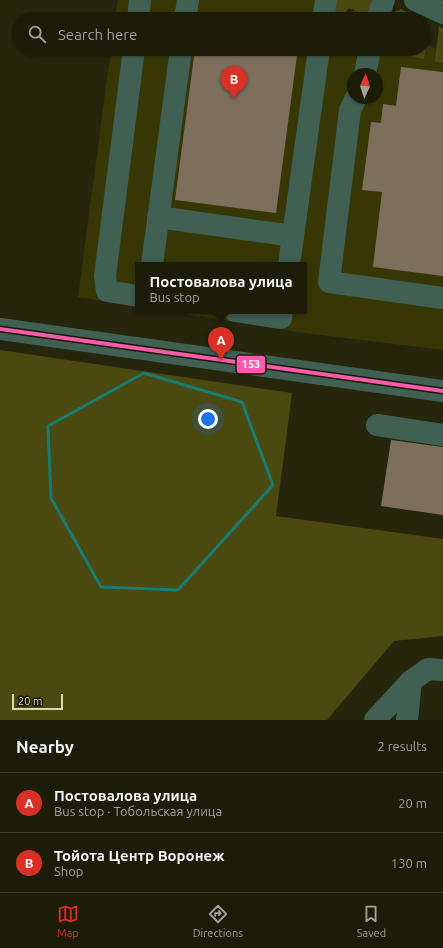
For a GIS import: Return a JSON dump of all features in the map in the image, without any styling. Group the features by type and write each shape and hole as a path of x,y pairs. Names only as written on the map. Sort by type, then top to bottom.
{"street":[{"path":"139,12 140,0"},
{"path":"187,12 188,0"},
{"path":"324,12 326,0"},
{"path":"380,12 384,0"},
{"path":"416,0 443,13"},
{"path":"133,56 105,276 108,290 135,295"},
{"path":"152,262 180,56"},
{"path":"289,262 318,56"},
{"path":"366,68 369,56"},
{"path":"353,104 350,110 329,282 443,298"},
{"path":"158,217 293,236"},
{"path":"255,314 281,318 282,314"},
{"path":"0,329 443,391"},
{"path":"377,426 443,435"},
{"path":"376,720 411,681 428,669 443,670"},
{"path":"407,720 411,681"}],"highlighted area":[{"path":"144,373 242,402 273,485 178,590 101,587 51,498 48,426"}],"shaded area":[{"path":"118,0 317,0 316,12 116,12"},
{"path":"334,0 379,0 374,12 359,12 349,8 346,12 331,12"},
{"path":"401,9 407,12 394,12"},
{"path":"439,26 443,28 443,63 435,61"},
{"path":"431,46 443,52 443,350 304,333 185,314 307,314 307,262 135,262 135,306 78,297 110,56 431,56"},
{"path":"408,56 424,56 424,59"},
{"path":"0,350 292,393 276,516 443,539 443,636 394,641 327,720 0,720"}],"building":[{"path":"194,56 297,56 276,213 175,200"},
{"path":"401,67 443,72 443,276 373,267 382,192 362,190 371,122 381,123 383,104 396,106"},
{"path":"391,440 443,447 443,515 381,506"}],"transit line":[{"name":"153","path":"0,329 443,391"}],"place":[{"name":"Тойота Центр Воронеж","path":"234,99"},
{"name":"Постовалова улица","path":"221,360"}]}
